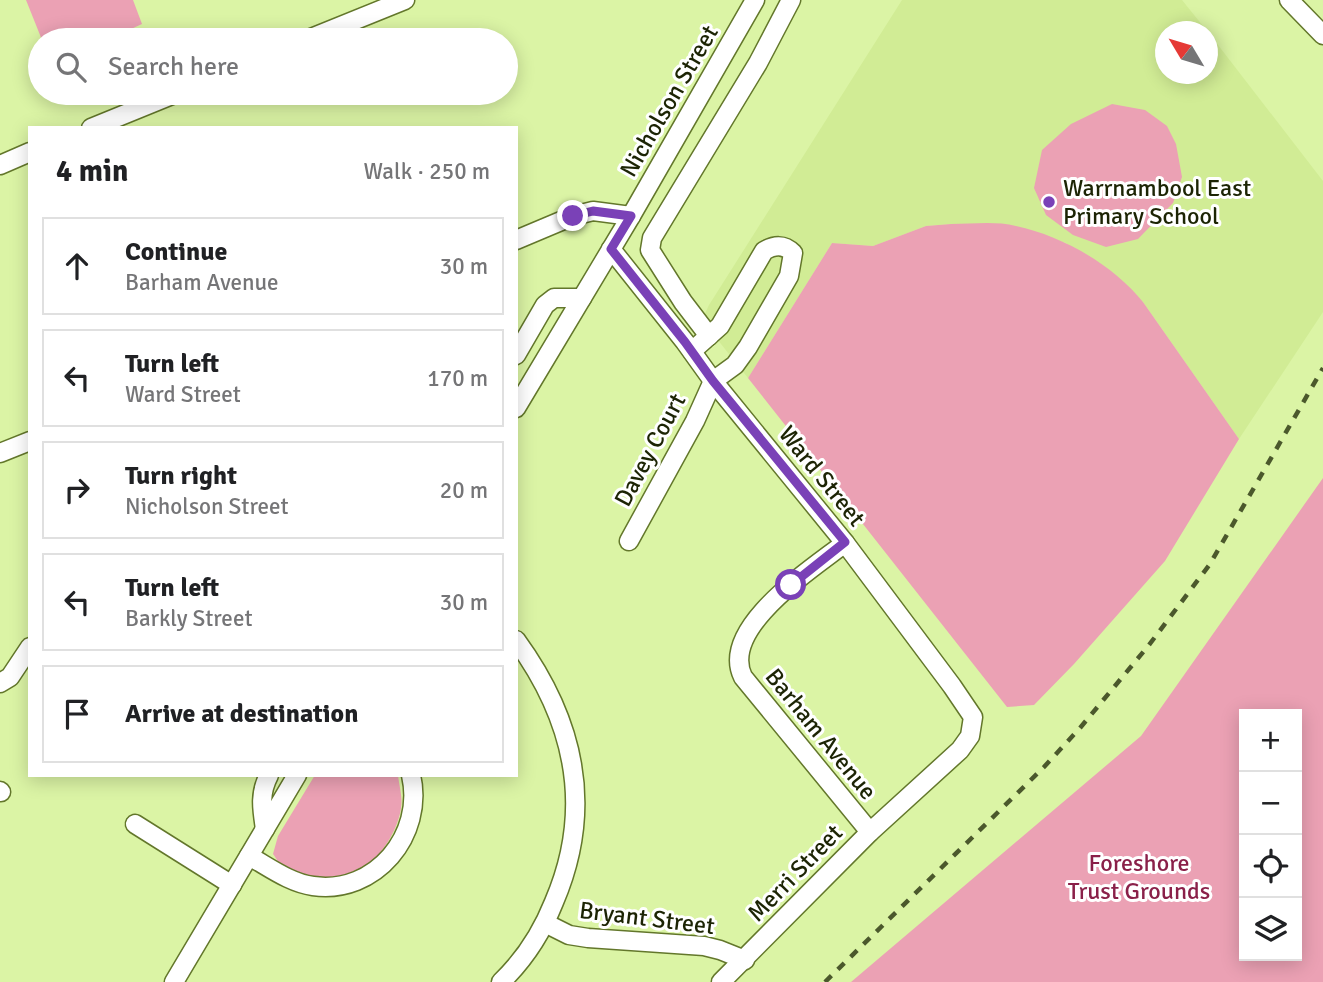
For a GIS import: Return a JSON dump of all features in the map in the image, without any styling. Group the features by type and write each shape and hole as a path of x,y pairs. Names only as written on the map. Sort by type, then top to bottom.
{"street":[{"path":"336,28 405,0"},
{"name":"Nicholson Street","path":"518,405 631,216 755,0"},
{"path":"709,336 683,302 650,250 652,238 758,63 791,0"},
{"path":"1289,0 1323,35"},
{"path":"96,126 148,105"},
{"path":"0,164 28,153"},
{"path":"518,239 573,216 593,211 631,216"},
{"path":"692,351 720,326 764,251 773,246 787,247 793,253 789,276 735,365 713,381"},
{"name":"Ward Street","path":"611,249 713,381 845,542 965,705 973,717 973,727 966,743"},
{"path":"518,352 545,305 554,298 582,299"},
{"name":"Davey Court","path":"629,541 695,421 713,381"},
{"path":"0,453 28,442"},
{"name":"Barham Avenue","path":"845,542 765,607 739,652 737,665 743,677 870,832"},
{"path":"501,982 522,958 545,923 565,878 576,812 567,739 555,706 533,663 518,643"},
{"path":"0,683 10,677 28,650"},
{"name":"Merri Street","path":"721,982 870,832 966,743"},
{"path":"265,829 261,802 262,788 268,777"},
{"path":"174,982 296,777"},
{"path":"249,856 299,884 316,887 350,884 367,876 395,853 409,826 414,798 411,777"},
{"path":"135,824 232,885"},
{"name":"Bryant Street","path":"545,923 569,935 704,946 745,960"}],"shaded area":[{"name":"Warrnambool East Primary School","path":"902,0 1182,0 1199,21 1155,21 1155,84 1218,84 1218,45 1323,181 1323,312 1239,439 1143,302 1066,243 1045,236 976,224 951,224 926,226 873,246 832,243 748,378 702,320"}],"green space":[{"path":"26,0 133,0 142,24 133,28 37,28"},
{"path":"1112,104 1145,110 1167,126 1176,144 1182,177 1173,203 1138,239 1106,247 1073,235 1046,215 1034,188 1042,150 1071,124"},
{"path":"926,226 1016,226 1051,237 1102,264 1143,302 1239,439 1165,561 1034,705 1007,707 748,378 832,243 873,246"},
{"name":"Foreshore Trust Grounds","path":"1323,478 1323,982 851,982 1141,736"},
{"path":"314,777 398,777 401,804 392,834 375,858 353,873 311,877 291,872 279,863 273,854 278,836"}],"railway":[{"path":"825,982 1044,767 1149,645 1210,564 1323,368"}],"place":[{"name":"Warrnambool East Primary School","path":"1049,202"}],"route":[{"path":"573,216 593,211 631,216 611,249 713,381 845,542 791,585"}]}
